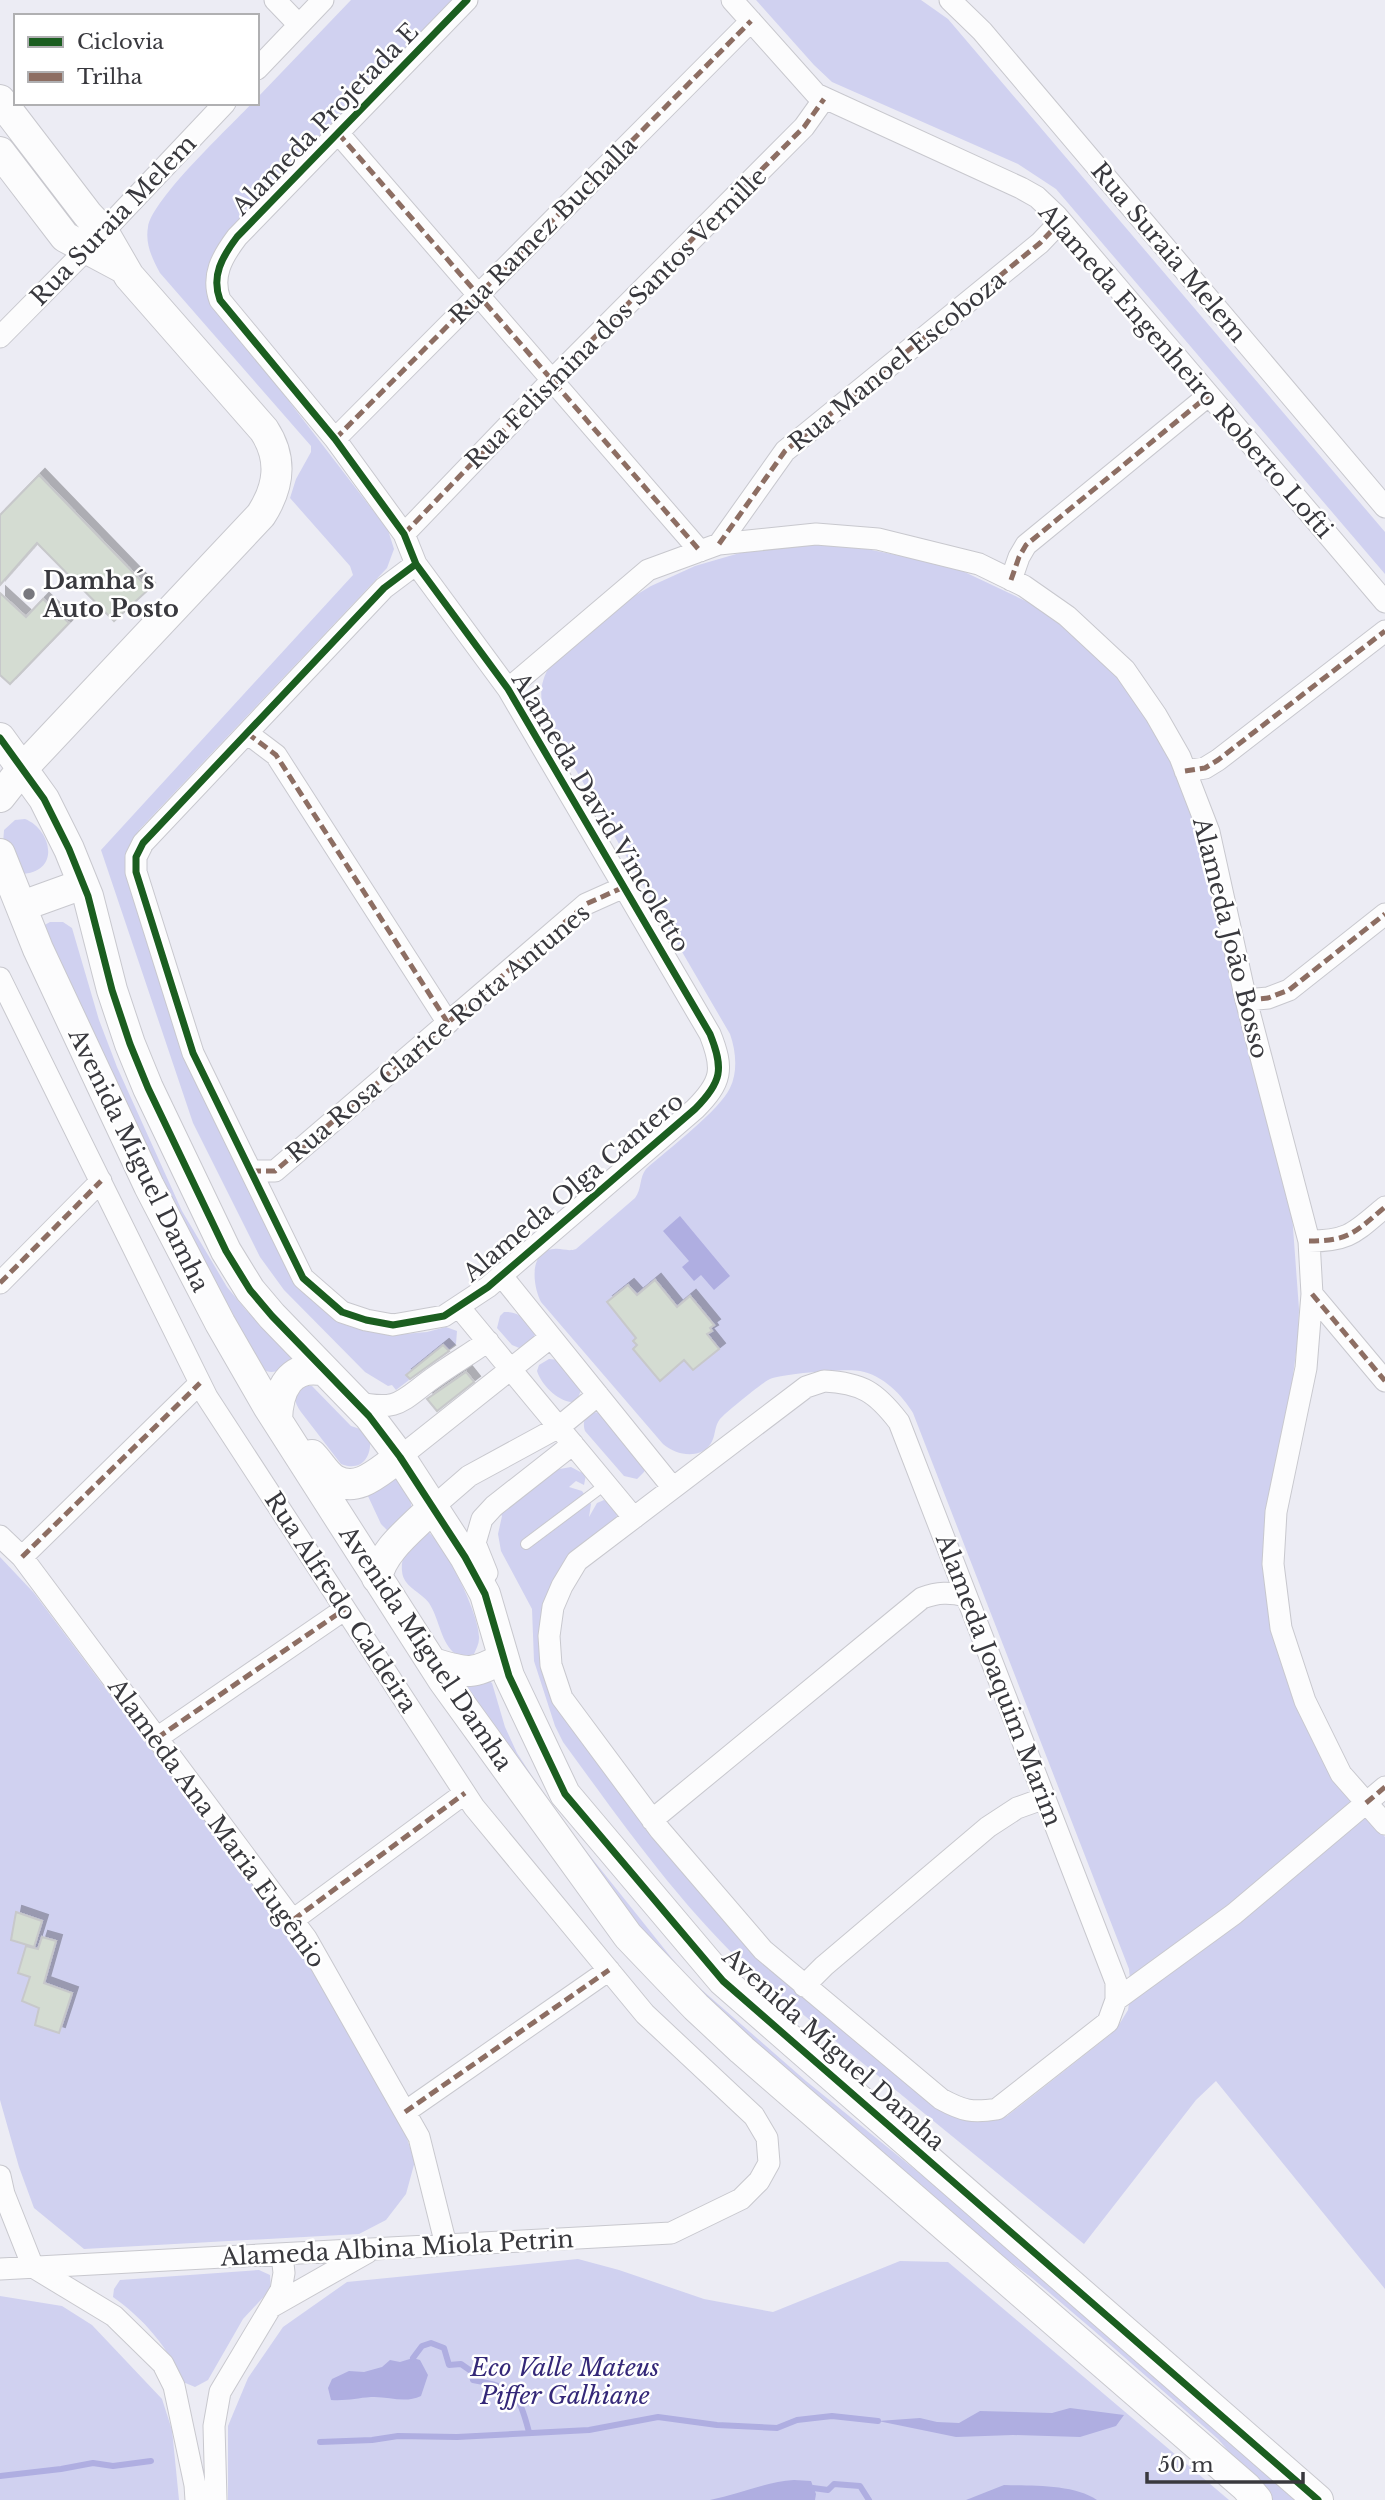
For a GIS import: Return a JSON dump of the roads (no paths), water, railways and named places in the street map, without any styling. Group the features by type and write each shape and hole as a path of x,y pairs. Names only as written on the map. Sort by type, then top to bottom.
{"street":[{"path":"275,0 299,25"},
{"path":"259,67 323,0"},
{"name":"Alameda Projetada E","path":"218,270 224,253 237,237 467,0"},
{"name":"Alameda Engenheiro Roberto Lofti","path":"732,0 816,94 1037,197 1062,221 1385,602"},
{"name":"Rua Suraia Melem","path":"950,0 982,31 1385,507"},
{"name":"Rua Ramez Buchalla","path":"335,439 751,21"},
{"name":"Rua Felismina dos Santos Vernille","path":"404,534 552,380 804,127 824,99"},
{"path":"0,100 88,215 95,240"},
{"name":"Rua Suraia Melem","path":"0,337 223,105"},
{"path":"338,133 552,380 709,548"},
{"path":"0,152 65,237 95,240 116,249 123,268 264,430 274,447 277,460 275,488 261,515 22,769 0,797"},
{"name":"Rua Manoel Escoboza","path":"709,548 785,451 1040,243 1062,221"},
{"name":"Alameda David Vincoletto","path":"218,270 215,287 220,300 335,439 404,534 416,564 508,689 710,1034 719,1056 718,1078"},
{"path":"1011,580 1026,545 1209,395"},
{"name":"Alameda João Bosso","path":"508,689 649,570 709,548 816,534 878,539 979,564 1024,586 1067,616 1125,670 1156,715 1185,771 1209,832 1246,1000 1309,1241 1312,1294 1306,1368 1276,1512 1273,1564 1281,1628 1305,1701 1341,1774 1385,1824"},
{"path":"416,564 384,588 142,843 136,856 136,872 193,1053 303,1278 342,1312 366,1320 393,1325 417,1323 451,1312 488,1341 634,1518"},
{"path":"1185,771 1205,768 1219,760 1385,631"},
{"path":"247,733 276,755 448,1023"},
{"name":"Avenida Miguel Damha","path":"0,738 44,799 69,849 83,884 130,1044 226,1251 250,1290 272,1316 369,1416 400,1457 465,1557 485,1594 501,1643 503,1658 565,1794 723,1981 1318,2500"},
{"name":"Avenida Miguel Damha","path":"0,854 38,949 149,1186 220,1324 278,1422 433,1663 628,1936 662,1973 742,2050 1246,2487 1256,2500"},
{"path":"22,906 83,884"},
{"name":"Rua Rosa Clarice Rotta Antunes","path":"251,1171 275,1171 586,905 624,887"},
{"path":"1246,1000 1268,998 1289,990 1385,914"},
{"name":"Rua Alfredo Caldeira","path":"0,978 200,1382 345,1609 465,1793 645,2014 754,2116 767,2138 769,2163"},
{"name":"Alameda Olga Cantero","path":"451,1312 501,1275 695,1109 708,1096 718,1078"},
{"path":"0,1283 101,1181"},
{"path":"1309,1241 1335,1241 1354,1233 1385,1207"},
{"path":"501,1275 673,1488 577,1561 562,1586 553,1607 549,1636 551,1665 562,1698 652,1820 763,1950 942,2099 956,2107 975,2112 997,2109 1108,2022 1116,2000 1234,1914 1385,1787"},
{"path":"1312,1294 1385,1381"},
{"path":"325,1371 313,1368 303,1370 288,1380 277,1404 278,1422 294,1434 332,1479 358,1483 366,1481 400,1457 551,1337"},
{"path":"355,1402 377,1407 396,1405 488,1341"},
{"name":"Alameda Joaquim Marim","path":"673,1488 806,1387 824,1381 849,1382 868,1390 884,1402 899,1422 1045,1798 1116,1982 1116,2000"},
{"path":"22,1556 200,1382"},
{"path":"377,1578 378,1569 388,1554 432,1508 469,1476 559,1427 598,1395"},
{"path":"433,1663 471,1672 481,1670 503,1658 507,1620 475,1543 477,1532 482,1519 494,1506 573,1444"},
{"name":"Alameda Ana Maria Eugênio","path":"0,1536 22,1556 306,1938 419,2137 446,2245"},
{"path":"652,1820 922,1598 934,1593 951,1592 966,1596"},
{"path":"158,1738 345,1609"},
{"path":"293,1920 465,1793"},
{"path":"804,1986 824,1966 988,1828 1017,1808 1045,1798"},
{"path":"405,2112 609,1970"},
{"name":"Alameda Albina Miola Petrin","path":"0,2269 671,2233 741,2199 759,2181 769,2163"},
{"path":"0,2176 4,2194 33,2267 114,2316 163,2364 174,2386 196,2500"},
{"path":"269,2308 372,2249"},
{"path":"216,2500 214,2426 220,2392 281,2290 284,2273 282,2254"}],"lane":[{"path":"526,1544 606,1484"}],"water":[{"path":"680,1216 730,1276 714,1290 701,1275 694,1281 682,1267 689,1261 663,1231"},
{"path":"413,2358 420,2360 428,2375 421,2396 402,2400 371,2397 331,2400 328,2388 332,2379 349,2371 364,2372 382,2367 390,2360 400,2362"},
{"path":"1070,2408 1124,2415 1116,2426 1080,2437 956,2437 878,2421 920,2418 959,2423 980,2411 1052,2413"},
{"path":"811,2481 816,2494 815,2500 710,2500 773,2483"},
{"path":"1004,2485 1065,2488 1097,2500 966,2500"}],"waterway":[{"path":"413,2358 422,2346 431,2343 444,2348 449,2365 461,2364 471,2371 473,2380 498,2386 512,2394 521,2408 529,2432"},
{"path":"320,2442 398,2436 457,2437 589,2430 658,2417 717,2425 777,2428 797,2420 832,2416 878,2421"},
{"path":"0,2476 93,2463 113,2466 151,2461"},
{"path":"813,2488 828,2490 834,2484 860,2486 869,2500"}],"place":[{"name":"Damha´s Auto Posto","path":"29,594"}],"park label":[{"name":"Eco Valle Mateus Piffer Galhiane","path":"565,2381"}]}
